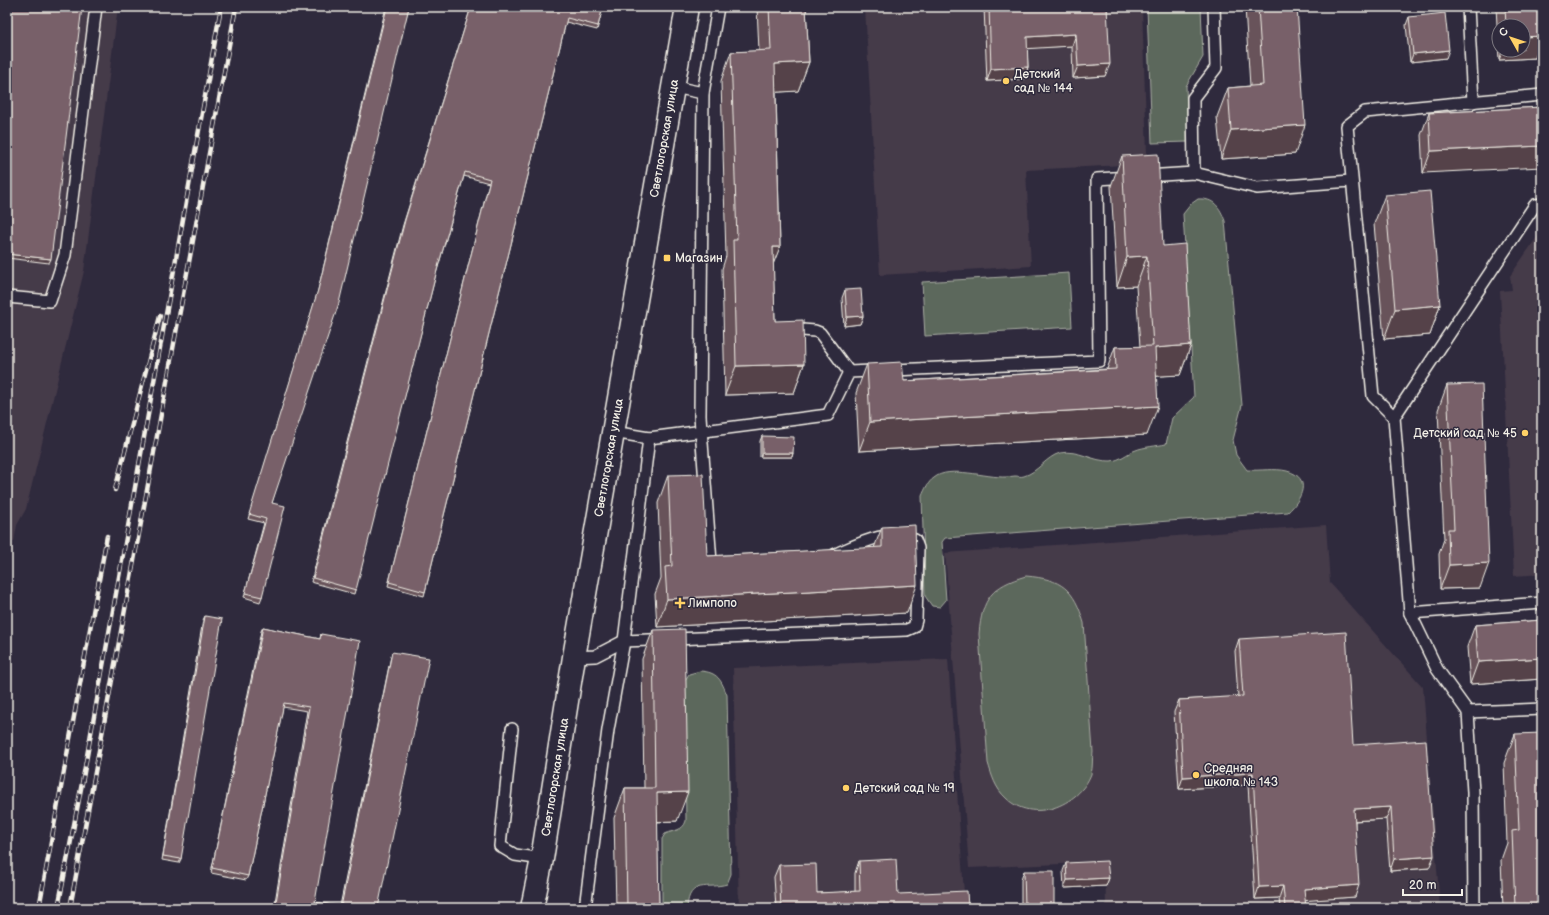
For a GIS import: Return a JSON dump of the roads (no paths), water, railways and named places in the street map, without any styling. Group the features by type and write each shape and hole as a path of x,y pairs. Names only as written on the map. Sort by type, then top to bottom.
{"street":[{"name":"Светлогорская улица","path":"532,908 542,859 574,657 687,7"}],"lane":[{"path":"7,297 50,301 65,255 96,7"},
{"path":"718,7 703,93 701,432 711,562 726,561"},
{"path":"1194,173 1193,98 1216,68 1214,7"},
{"path":"1468,7 1474,102"},
{"path":"674,87 703,93"},
{"path":"1394,417 1373,396 1351,181 1347,126 1365,112 1542,95"},
{"path":"849,372 1099,361 1097,179 1194,173 1257,188 1351,181"},
{"path":"1474,908 1473,792 1468,712 1437,669 1410,613 1394,417 1534,205 1542,204"},
{"path":"802,330 820,333 849,372"},
{"path":"613,432 649,438 828,415 849,372"},
{"path":"585,908 608,730 624,641 649,438"},
{"path":"574,657 595,656 624,641 907,630 914,627 916,620 918,548 915,540 906,536 877,536 830,557 822,557"},
{"path":"1410,613 1542,603"},
{"path":"1468,712 1542,709"},
{"path":"512,729 500,846 514,855 542,859"}],"railway":[{"path":"58,908 83,778 221,7"},
{"path":"70,908 236,7"},
{"path":"115,490 160,316"},
{"path":"39,908 107,536"}],"place":[{"name":"Детский сад № 144","path":"1006,81"},
{"name":"Магазин","path":"667,258"},
{"name":"Детский сад № 45","path":"1525,433"},
{"name":"Лимпопо","path":"680,603"},
{"name":"Средняя школа № 143","path":"1196,775"},
{"name":"Детский сад № 19","path":"846,788"}]}
